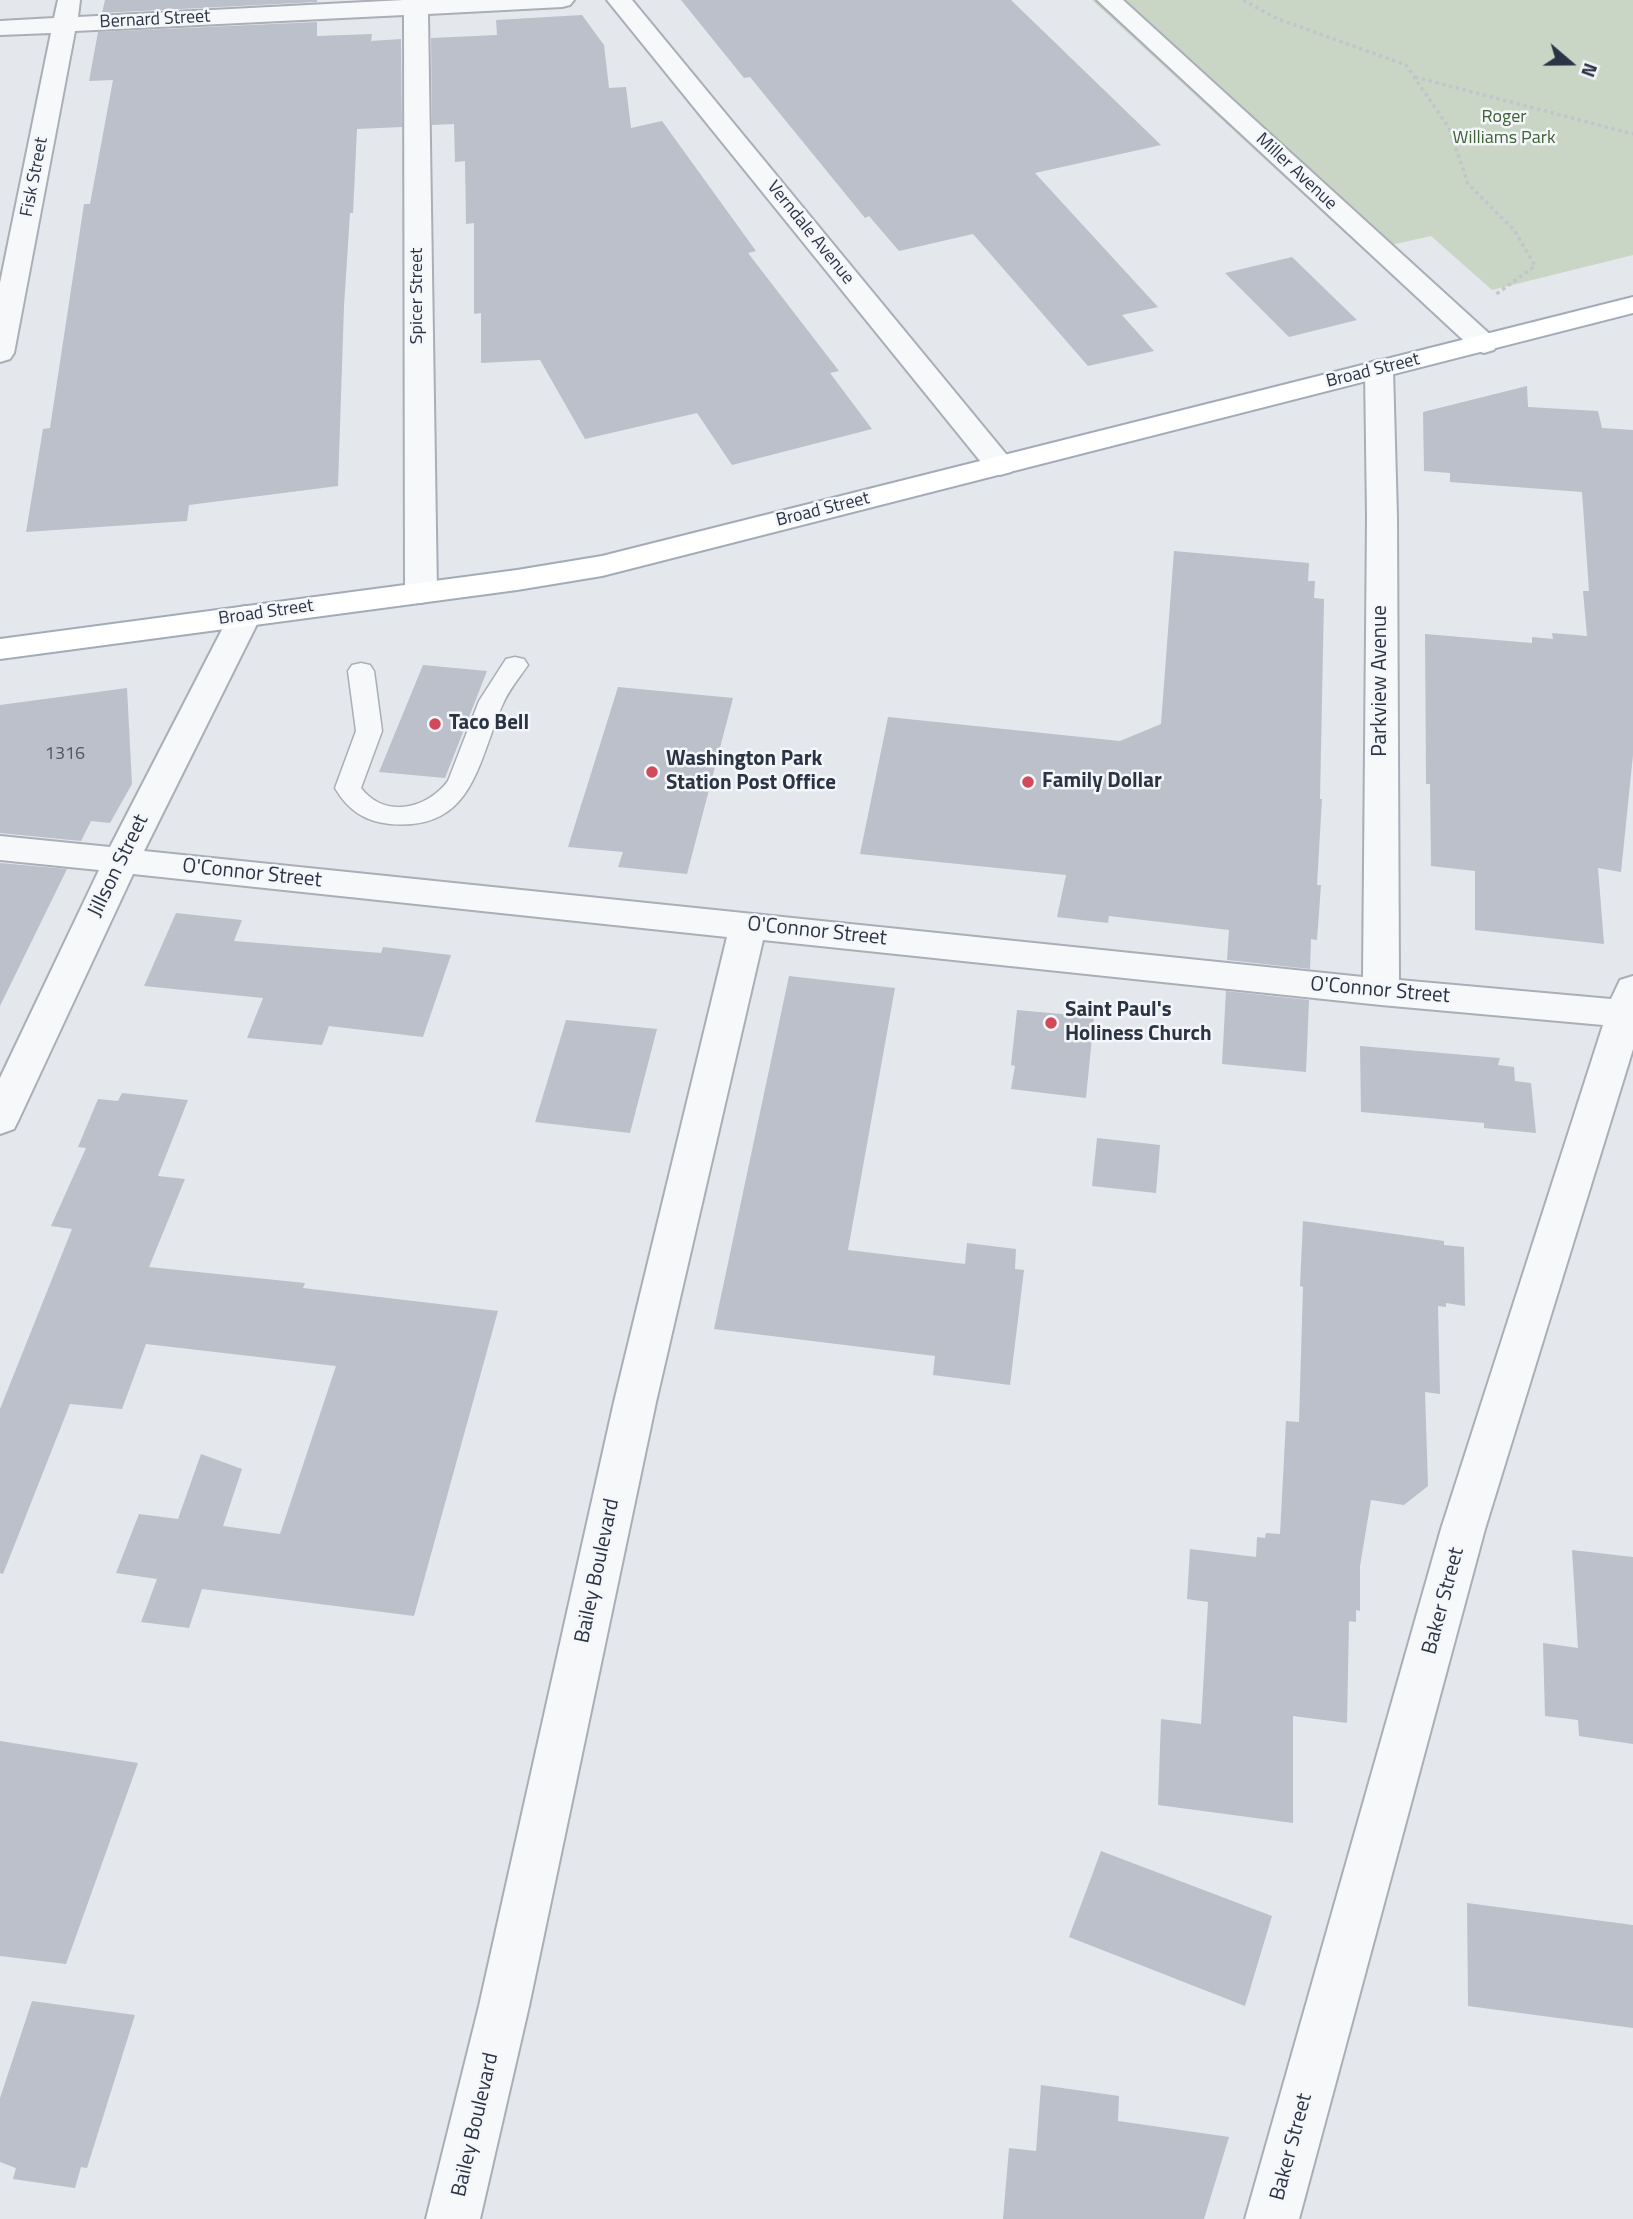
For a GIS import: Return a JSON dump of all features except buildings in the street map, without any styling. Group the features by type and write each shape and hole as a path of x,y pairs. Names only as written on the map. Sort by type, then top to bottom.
{"main road":[{"name":"Broad Street","path":"0,649 602,566 1633,306"}],"street":[{"name":"Bernard Street","path":"0,28 67,12 562,0"},
{"name":"Verndale Avenue","path":"619,0 1000,466"},
{"name":"Miller Avenue","path":"1109,0 1484,344"},
{"name":"Spicer Street","path":"416,4 421,593"},
{"name":"Fisk Street","path":"0,353 67,12"},
{"name":"Parkview Avenue","path":"1378,369 1382,517 1381,992"},
{"name":"Jillson Street","path":"0,1119 121,861 245,617"},
{"name":"O'Connor Street","path":"0,848 1381,992 1630,1005"},
{"name":"Bailey Boulevard","path":"453,2219 504,2006 635,1402 748,925"},
{"name":"Baker Street","path":"1272,2219 1463,1530 1630,1005"}],"lane":[{"path":"361,671 369,731 348,788 359,804 371,811 409,817 441,806 458,788 489,704 515,665"}],"path":[{"path":"1242,0 1278,19 1406,65 1449,128 1468,184 1515,232 1535,266 1484,304 1445,309"},
{"path":"1414,77 1633,134"}],"green space":[{"name":"Roger Williams Park","path":"1092,0 1633,0 1633,255 1492,290 1431,236 1373,249 1346,234"}],"place":[{"name":"Taco Bell","path":"435,724"},
{"name":"Washington Park Station Post Office","path":"652,772"},
{"name":"Family Dollar","path":"1028,782"},
{"name":"Saint Paul's Holiness Church","path":"1051,1023"}]}
